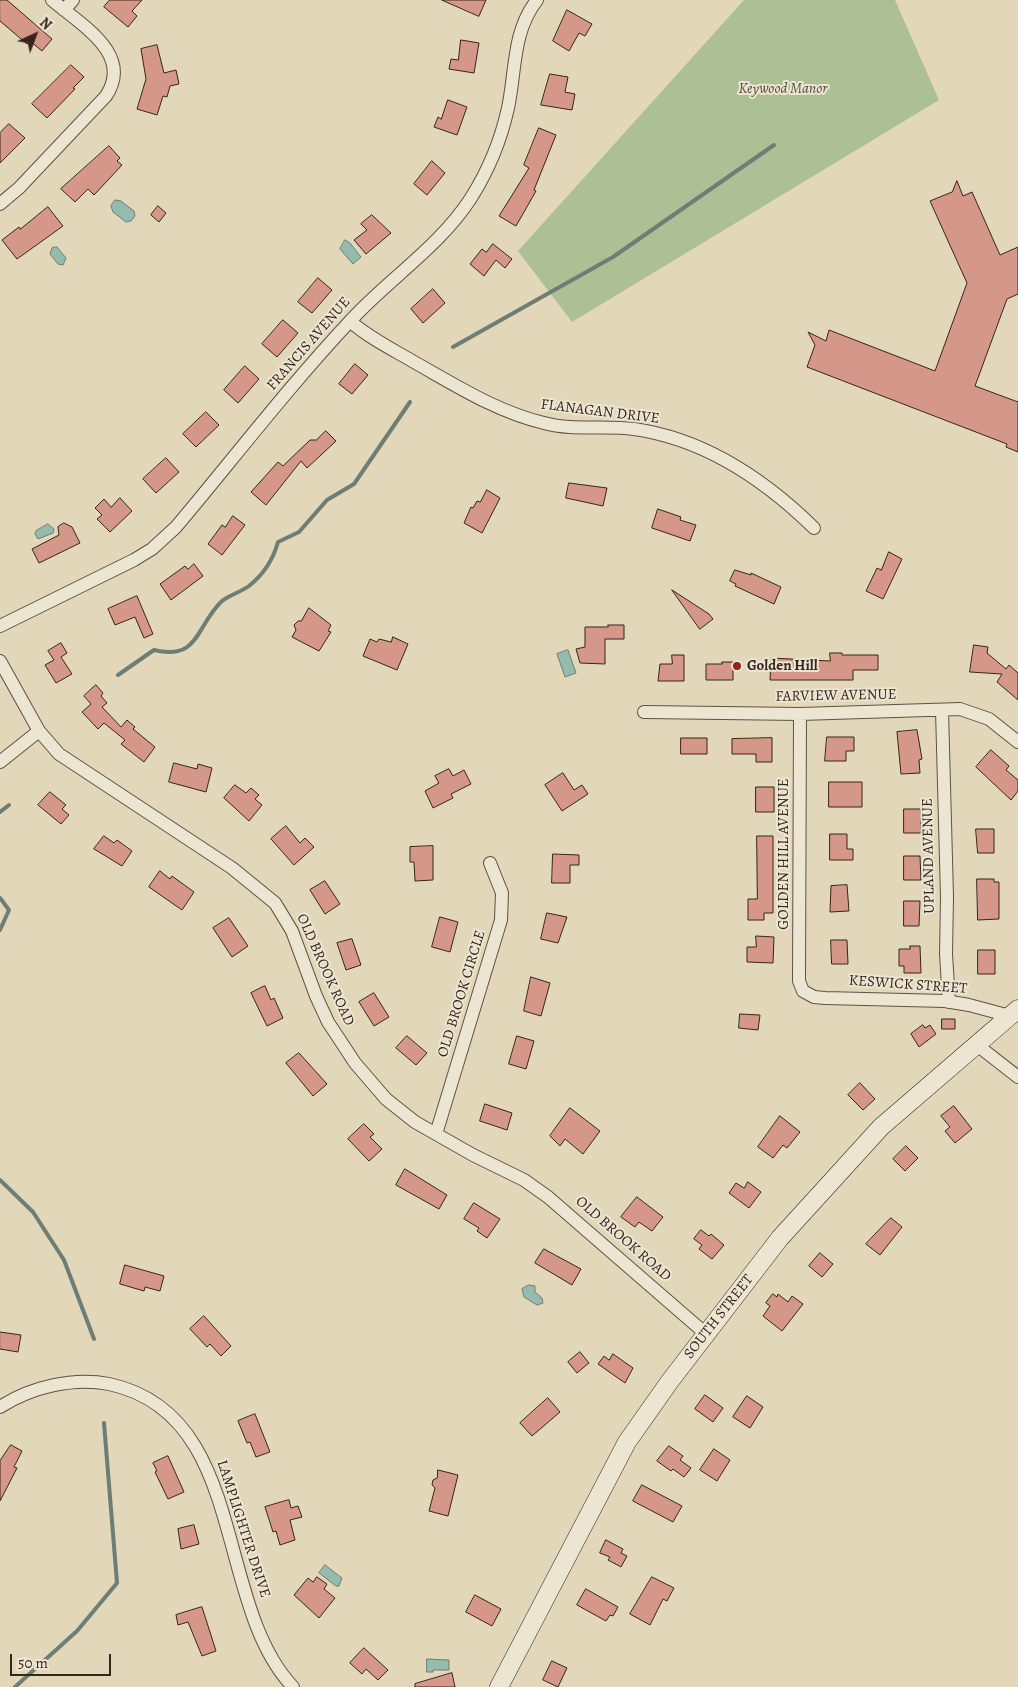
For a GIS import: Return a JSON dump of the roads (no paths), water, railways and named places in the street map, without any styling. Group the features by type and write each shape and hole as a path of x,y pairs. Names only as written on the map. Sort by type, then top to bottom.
{"street":[{"path":"0,204 19,188 106,96 114,82 115,67 110,52 52,0"},
{"path":"64,10 73,0"},
{"name":"FRANCIS AVENUE","path":"0,626 110,573 152,549 176,527 350,321 383,287 439,237 471,198 490,164 508,107 514,54 524,22 537,0"},
{"name":"FLANAGAN DRIVE","path":"350,321 374,339 439,376 496,407 529,420 566,426 636,430 665,436 720,456 773,490 814,528"},
{"name":"OLD BROOK ROAD","path":"0,661 39,731 59,754 232,868 275,903 292,931 316,996 344,1050 386,1099 415,1122 524,1180 552,1199 706,1334"},
{"name":"FARVIEW AVENUE","path":"644,712 800,714 960,709 981,715 1018,742"},
{"name":"UPLAND AVENUE","path":"942,710 947,889 946,954 950,1002"},
{"name":"GOLDEN HILL AVENUE","path":"800,714 799,981 804,992"},
{"path":"0,762 39,731"},
{"name":"OLD BROOK CIRCLE","path":"436,1134 501,920 502,893 490,863"},
{"name":"KESWICK STREET","path":"804,992 825,998 950,1002 1014,1012"},
{"name":"SOUTH STREET","path":"499,1687 627,1442 670,1380 780,1238 862,1145 1014,1012"},
{"path":"977,1045 1018,1076"},
{"name":"LAMPLIGHTER DRIVE","path":"0,1407 42,1388 56,1384 98,1382 138,1392 157,1403 174,1418 206,1463 258,1628 271,1657 294,1687"}],"water":[{"path":"115,200 121,201 134,211 135,216 131,221 126,222 113,212 111,206"},
{"path":"345,240 350,243 361,257 353,264 340,249"},
{"path":"57,247 66,258 63,265 58,264 50,254 52,248"},
{"path":"48,524 54,529 53,533 38,539 35,534 36,531"},
{"path":"568,650 576,673 565,677 557,654"},
{"path":"529,1285 535,1286 535,1292 542,1298 543,1303 537,1305 524,1297 522,1289"},
{"path":"325,1565 342,1578 339,1586 336,1586 319,1573"},
{"path":"427,1659 449,1660 449,1670 427,1672"}],"waterway":[{"path":"453,347 613,257 774,145"},
{"path":"118,675 154,650 169,652 189,646 196,639 214,610 222,601 246,588 259,577 271,561 278,542 299,532 327,500 354,484 410,402"},
{"path":"0,812 9,805"},
{"path":"0,898 9,910 0,930"},
{"path":"0,1180 33,1212 64,1260 94,1339"},
{"path":"15,1687 77,1631 117,1583 104,1423"}],"place":[{"name":"Golden Hill","path":"737,666"}],"park label":[{"name":"Keywood Manor","path":"783,89"}]}
